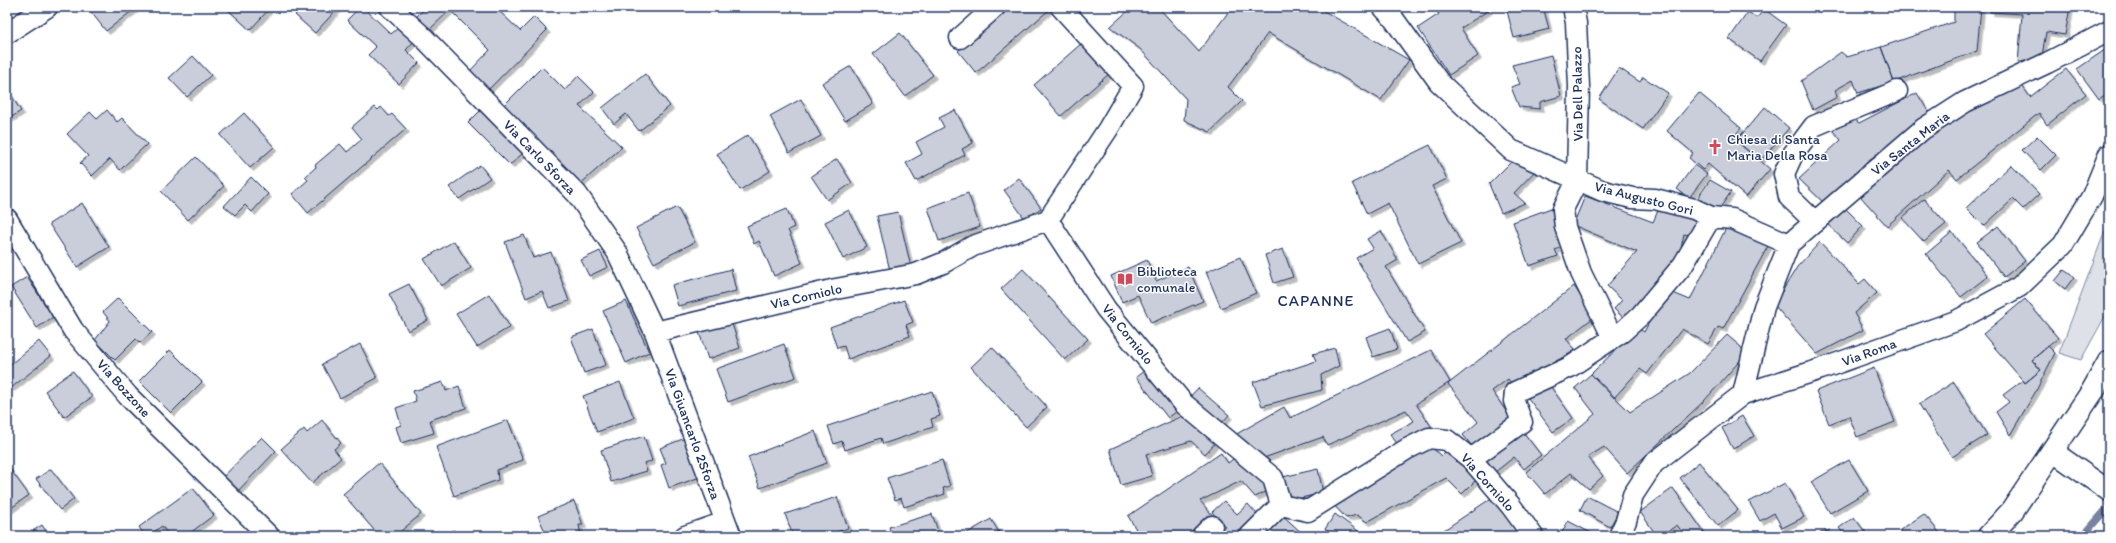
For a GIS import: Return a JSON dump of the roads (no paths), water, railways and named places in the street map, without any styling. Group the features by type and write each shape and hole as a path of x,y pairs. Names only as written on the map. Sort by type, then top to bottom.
{"street":[{"path":"7,33 47,7"},
{"name":"Via Carlo Sforza","path":"390,7 421,35 577,194 617,252 655,332"},
{"path":"960,38 994,7"},
{"path":"1048,220 1108,129 1133,86 1061,7"},
{"name":"Via Augusto Gori","path":"1383,7 1393,18 1439,82 1511,150 1577,181 1603,191 1625,196 1655,199 1694,209 1711,217 1732,219 1789,244"},
{"name":"Via Dell Palazzo","path":"1573,7 1576,23 1579,86 1577,181"},
{"name":"Via Santa Maria","path":"1789,244 1923,129 1965,102 2047,63 2109,31"},
{"path":"1816,222 1789,197 1784,174 1793,154 1814,126 1897,91"},
{"name":"Via Roma","path":"1619,536 1626,521 1633,495 1654,463 1743,394 1821,369 1956,321 2019,287 2063,245 2092,196 2109,154"},
{"path":"1577,181 1563,209 1565,227 1581,273 1613,338"},
{"path":"1471,459 1522,422 1514,401 1515,392 1570,367 1613,338 1641,315 1683,265 1711,217"},
{"name":"Via Bozzone","path":"7,219 74,330 128,396 269,536"},
{"name":"Via Corniolo","path":"655,332 836,289 916,274 943,263 973,246 1048,220 1106,309 1184,404 1273,478 1280,505 1308,511 1407,449 1429,438 1447,440 1471,459 1511,506 1533,536"},
{"path":"1743,394 1764,307 1789,244"},
{"name":"Via Giuancarlo 2Sforza","path":"655,332 728,529"},
{"path":"1989,536 2012,511 2092,392 2109,362"},
{"path":"2052,451 2104,488"},
{"path":"1250,536 1280,505"},
{"path":"685,536 728,529"}],"waterway":[{"path":"2083,536 2109,506"}],"place":[{"name":"Chiesa di Santa Maria Della Rosa","path":"1715,147"},
{"name":"Biblioteca comunale","path":"1125,279"}],"district":[{"name":"CAPANNE","path":"1316,300"}]}
